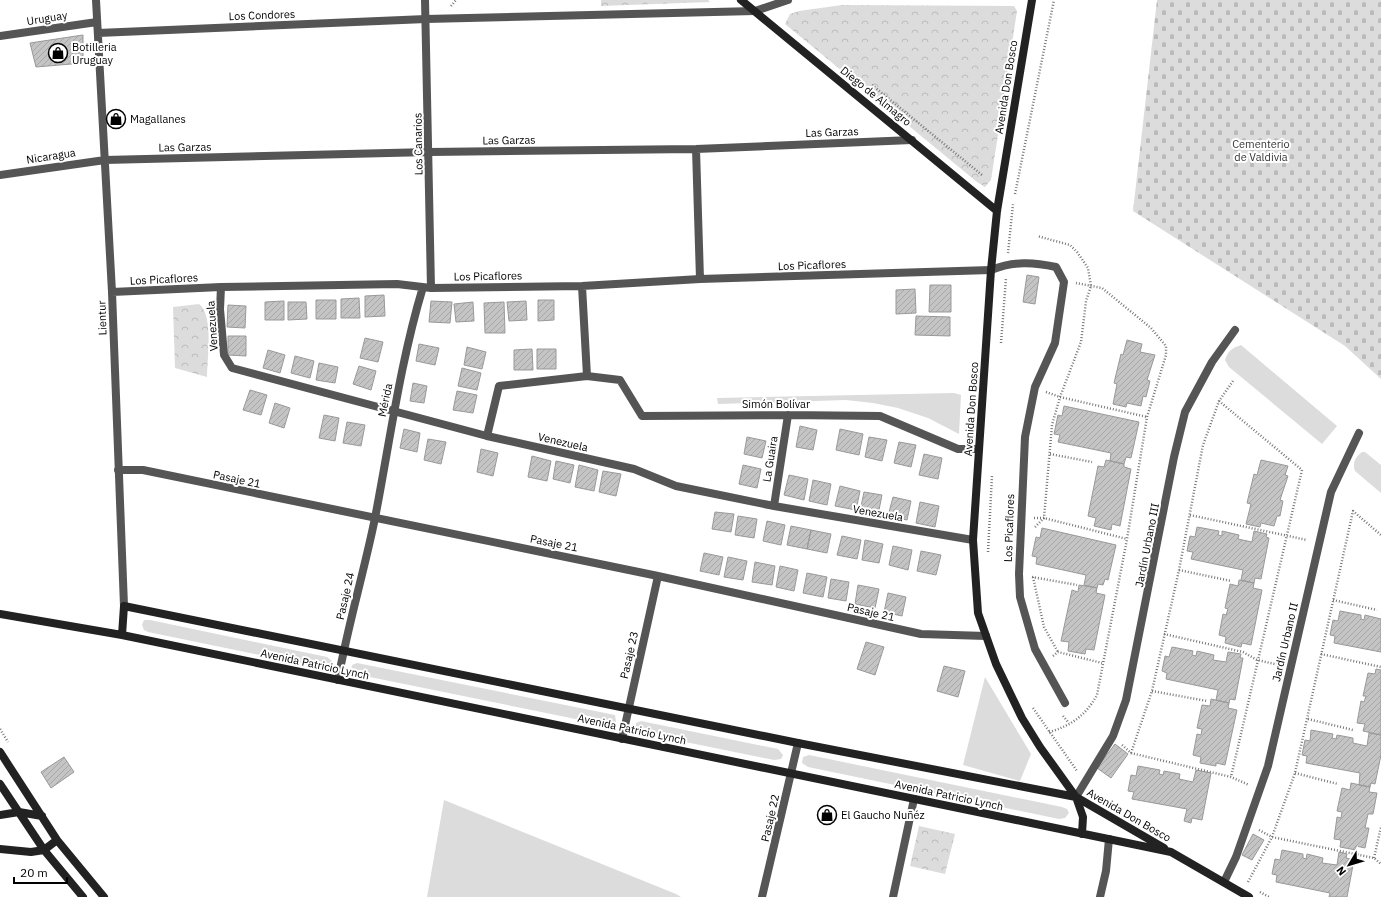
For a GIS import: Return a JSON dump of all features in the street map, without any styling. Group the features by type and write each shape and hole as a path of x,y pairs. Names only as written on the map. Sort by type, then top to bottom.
{"street":[{"name":"Lientur","path":"96,0 112,292 124,606 122,635"},
{"name":"Los Canarios","path":"425,0 430,152 427,287"},
{"name":"Diego de Almagro","path":"741,0 997,211"},
{"name":"Los Condores","path":"98,33 426,19 755,11 788,0"},
{"name":"Avenida Don Bosco","path":"1032,0 997,211 991,270 973,540 978,612 996,664 1022,718 1040,747 1076,797 1083,817 1082,834"},
{"name":"Uruguay","path":"0,36 97,22"},
{"name":"Las Garzas","path":"105,160 430,152 696,149 912,140"},
{"path":"696,149 700,279"},
{"name":"Nicaragua","path":"0,175 105,160"},
{"name":"Los Picaflores","path":"112,292 221,287 397,284 427,287 582,286 700,279 991,270 1007,264 1035,262 1056,268 1064,282 1055,343 1035,387 1030,403 1025,437 1020,517 1019,574 1020,597 1035,649 1065,703"},
{"path":"582,286 587,376"},
{"name":"Venezuela","path":"221,287 220,309 224,355 232,368 487,436 634,469 676,486 774,506 973,540"},
{"name":"Mérida","path":"374,518 394,410 414,317 427,287"},
{"name":"Jardín Urbano III","path":"1076,797 1112,736 1126,700 1174,457 1185,412 1212,362 1235,330"},
{"name":"Simón Bolívar","path":"487,436 499,386 587,376 620,380 642,416 880,416 958,449 979,449"},
{"name":"La Guaira","path":"774,506 788,415"},
{"name":"Jardín Urbano II","path":"1224,882 1236,856 1268,766 1332,492 1358,433"},
{"name":"Pasaje 21","path":"118,470 143,470 658,576 921,634 986,636"},
{"name":"Pasaje 24","path":"338,680 343,651 374,518"},
{"name":"Pasaje 23","path":"622,738 658,576"},
{"name":"Avenida Patricio Lynch","path":"124,606 798,744 1076,797"},
{"name":"Avenida Patricio Lynch","path":"0,614 122,635 1171,852 1249,897"},
{"name":"Pasaje 22","path":"762,897 798,744"},
{"path":"0,752 57,840 104,897"},
{"path":"0,784 44,850 83,897"},
{"name":"Avenida Don Bosco","path":"1076,797 1171,852"},
{"path":"893,897 914,799"},
{"path":"0,815 19,812 42,816"},
{"path":"0,849 32,852 44,850 57,840"},
{"path":"1100,897 1106,871 1109,840"}],"path":[{"path":"1000,349 1013,201 1054,0"},
{"path":"872,85 982,175"},
{"path":"1034,531 1035,525 1044,518 1052,425 1060,397 1081,342 1086,301 1091,286 1088,268 1078,252 1070,245 1037,236"},
{"path":"1030,704 1049,732 1058,730 1087,711 1097,695 1127,539 1147,417 1166,355 1166,346 1151,328 1102,288 1064,282"},
{"path":"1132,753 1152,691 1179,570 1203,445 1219,400 1233,381"},
{"path":"1060,397 1147,417"},
{"path":"1219,400 1302,470 1231,777"},
{"path":"1050,454 1092,462"},
{"path":"988,557 992,475"},
{"path":"1247,884 1272,837 1295,774 1353,510 1381,536"},
{"path":"1190,515 1319,543"},
{"path":"1020,517 1044,518 1127,539"},
{"path":"1179,570 1231,581"},
{"path":"1031,573 1034,578 1044,627 1058,652 1102,663"},
{"path":"1019,574 1077,586"},
{"path":"1334,600 1377,610"},
{"path":"1164,634 1243,652 1257,660 1291,667"},
{"path":"1043,664 1058,652"},
{"path":"1321,654 1381,668"},
{"path":"1152,691 1207,701"},
{"path":"1308,719 1353,730"},
{"path":"1112,736 1132,753 1231,777 1260,789"},
{"path":"1295,774 1338,784"},
{"path":"1247,824 1272,837 1374,858 1381,864"},
{"path":"1374,858 1381,827"}],"green space":[{"path":"601,0 708,0 710,2 601,6"},
{"name":"Cementerio de Valdivia","path":"1157,0 1381,0 1381,379 1345,346 1133,211"},
{"path":"842,5 1014,6 1017,11 991,180 985,187 785,24 790,14 799,11"},
{"path":"199,304 204,310 208,327 209,338 207,377 175,368 173,307"},
{"path":"1241,345 1337,426 1322,444 1229,367 1225,360 1229,352"},
{"path":"954,393 961,395 959,434 928,418 898,408 873,403 846,400 718,404 717,398"},
{"path":"1362,452 1365,452 1381,465 1381,493 1355,471 1355,461"},
{"path":"144,620 327,657 332,661 328,668 323,668 148,632 144,630 142,625"},
{"path":"357,663 615,715 616,721 615,724 610,726 355,674 351,670 352,665"},
{"path":"985,677 1031,754 1020,781 963,765"},
{"path":"641,721 778,749 783,755 781,759 774,760 646,734 639,732 636,728 636,723"},
{"path":"809,755 1062,807 1067,809 1069,813 1065,818 1059,819 808,767 802,763 803,757"},
{"path":"444,800 676,894 681,897 427,897"},
{"path":"919,826 955,834 945,874 910,866"}],"building":[{"name":"Botilleria Uruguay","path":"83,35 83,63 36,67 30,43"},
{"path":"1027,275 1039,277 1035,304 1023,302"},
{"path":"930,285 951,285 951,312 929,312"},
{"path":"915,289 916,313 896,314 896,290"},
{"path":"384,295 385,316 365,317 365,296"},
{"path":"359,298 360,318 341,318 341,299"},
{"path":"316,300 336,300 336,319 316,319"},
{"path":"538,300 554,300 554,320 538,321"},
{"path":"284,301 284,320 265,320 265,302"},
{"path":"431,301 452,302 450,323 429,322"},
{"path":"526,301 527,320 509,321 507,302"},
{"path":"288,302 306,302 307,319 288,320"},
{"path":"473,302 474,321 456,322 454,304"},
{"path":"504,302 505,333 485,333 484,303"},
{"path":"228,305 246,306 245,328 227,327"},
{"path":"916,316 950,317 950,336 915,335"},
{"path":"228,336 246,336 246,356 228,355"},
{"path":"365,338 383,342 378,362 360,358"},
{"path":"1127,340 1142,344 1140,352 1155,355 1147,380 1150,381 1146,397 1143,396 1141,406 1127,403 1126,407 1113,404 1117,384 1114,383 1121,354 1123,355"},
{"path":"419,344 439,348 435,365 416,361"},
{"path":"467,347 486,352 482,369 464,365"},
{"path":"532,349 533,370 514,370 514,350"},
{"path":"537,349 556,349 556,369 537,369"},
{"path":"268,350 285,355 280,373 263,368"},
{"path":"295,356 314,361 310,378 291,373"},
{"path":"319,363 338,367 335,383 316,380"},
{"path":"359,366 376,371 371,390 353,384"},
{"path":"462,368 481,373 477,390 458,386"},
{"path":"413,383 427,386 424,403 410,401"},
{"path":"250,390 267,395 261,415 243,410"},
{"path":"457,391 477,395 473,413 453,410"},
{"path":"275,403 290,408 284,428 269,423"},
{"path":"1064,406 1139,422 1131,458 1126,457 1124,464 1110,461 1111,453 1058,442 1060,435 1054,434 1058,415 1062,416"},
{"path":"324,415 339,418 335,441 319,438"},
{"path":"347,422 365,425 361,446 343,443"},
{"path":"800,426 817,430 813,450 796,447"},
{"path":"404,429 420,433 417,452 400,448"},
{"path":"840,429 863,434 859,455 836,450"},
{"path":"747,437 766,441 762,458 744,454"},
{"path":"869,437 887,440 882,461 865,457"},
{"path":"428,439 446,442 441,464 424,460"},
{"path":"899,442 916,445 911,467 894,463"},
{"path":"481,449 498,453 493,476 477,472"},
{"path":"924,454 942,458 938,479 919,475"},
{"path":"532,456 551,461 547,481 528,477"},
{"path":"1106,460 1124,464 1124,467 1131,469 1120,526 1112,524 1111,530 1094,526 1096,518 1088,516 1098,466 1104,467"},
{"path":"1261,460 1288,466 1285,475 1288,476 1280,500 1283,501 1280,516 1277,516 1274,526 1261,523 1260,527 1246,524 1251,504 1247,503 1254,474 1257,475"},
{"path":"556,461 574,465 570,483 553,479"},
{"path":"579,465 598,470 594,491 575,487"},
{"path":"743,465 761,469 757,488 739,484"},
{"path":"603,471 621,474 616,496 599,492"},
{"path":"789,475 808,479 804,500 784,495"},
{"path":"813,480 831,484 827,505 809,501"},
{"path":"840,486 860,491 856,510 835,506"},
{"path":"864,492 882,495 878,515 860,511"},
{"path":"893,497 911,501 907,520 888,516"},
{"path":"920,502 939,506 935,527 916,523"},
{"path":"715,512 734,514 731,532 712,529"},
{"path":"738,516 757,519 754,538 735,535"},
{"path":"767,521 785,525 781,545 763,541"},
{"path":"791,526 811,530 807,549 787,545"},
{"path":"1197,527 1219,531 1218,535 1222,536 1222,531 1239,535 1238,539 1252,542 1254,531 1267,534 1266,537 1269,538 1261,579 1255,578 1254,583 1241,580 1243,570 1191,559 1193,552 1187,551 1190,536 1195,537"},
{"path":"1042,528 1116,545 1108,580 1105,579 1103,585 1098,584 1097,588 1084,585 1086,575 1036,564 1037,557 1032,556 1036,537 1040,538"},
{"path":"811,530 831,534 827,553 807,549"},
{"path":"842,536 861,540 857,559 837,555"},
{"path":"865,540 883,544 879,563 862,560"},
{"path":"893,546 912,550 908,570 889,565"},
{"path":"921,551 941,555 936,575 917,571"},
{"path":"704,553 723,557 719,575 700,571"},
{"path":"728,557 747,561 743,580 724,577"},
{"path":"755,562 775,566 772,585 752,582"},
{"path":"780,566 798,570 794,591 776,587"},
{"path":"807,573 827,577 823,597 803,593"},
{"path":"831,579 849,582 846,601 828,598"},
{"path":"1239,580 1254,583 1253,588 1262,590 1251,645 1242,643 1241,647 1225,643 1226,637 1219,635 1223,614 1226,615 1228,609 1225,608 1230,584 1238,586"},
{"path":"858,585 879,589 875,608 855,604"},
{"path":"1079,585 1097,588 1096,593 1105,595 1094,650 1086,649 1085,654 1068,651 1069,642 1061,641 1072,590 1078,592"},
{"path":"888,593 906,597 902,616 884,612"},
{"path":"1340,611 1361,615 1361,619 1364,620 1365,615 1381,619 1381,652 1334,643 1335,636 1330,635 1333,620 1338,621"},
{"path":"866,642 884,647 875,675 857,669"},
{"path":"1172,647 1193,651 1192,655 1196,656 1197,651 1214,655 1213,660 1226,662 1228,652 1241,654 1240,658 1243,658 1235,700 1230,699 1229,703 1216,700 1218,690 1166,679 1167,673 1162,671 1165,656 1169,657"},
{"path":"944,666 965,671 958,697 937,691"},
{"path":"1376,669 1381,670 1381,735 1363,731 1365,724 1357,723 1361,701 1364,702 1366,696 1363,696 1368,673 1375,674"},
{"path":"1211,699 1229,703 1228,708 1237,710 1225,765 1216,763 1216,766 1200,763 1201,757 1193,755 1197,734 1201,735 1202,729 1197,728 1202,705 1210,706"},
{"path":"1311,730 1333,734 1332,738 1336,739 1337,735 1353,738 1353,743 1367,746 1369,733 1381,735 1381,755 1375,784 1371,783 1370,787 1359,785 1360,773 1306,763 1307,756 1302,755 1305,740 1310,741"},
{"path":"1115,744 1128,754 1111,778 1097,768"},
{"path":"64,757 74,772 51,788 41,772"},
{"path":"1138,766 1160,770 1159,774 1163,775 1164,771 1180,774 1179,779 1193,782 1196,770 1211,773 1202,820 1192,818 1191,823 1184,821 1187,809 1132,799 1134,792 1128,791 1131,775 1136,776"},
{"path":"1351,783 1370,787 1369,792 1377,793 1373,814 1368,814 1365,828 1369,828 1365,848 1356,846 1356,850 1340,847 1341,840 1334,839 1337,817 1341,818 1342,812 1337,811 1342,788 1350,790"},
{"path":"1253,834 1264,840 1252,860 1242,855"},
{"path":"1282,850 1303,854 1303,858 1306,859 1307,854 1323,858 1322,863 1337,865 1339,852 1347,854 1346,858 1354,860 1347,897 1329,897 1330,893 1276,882 1277,875 1272,874 1275,859 1280,860"}],"place":[{"name":"Botilleria Uruguay","path":"58,53"},
{"name":"Magallanes","path":"116,119"},
{"name":"El Gaucho Nuñéz","path":"827,815"}]}
